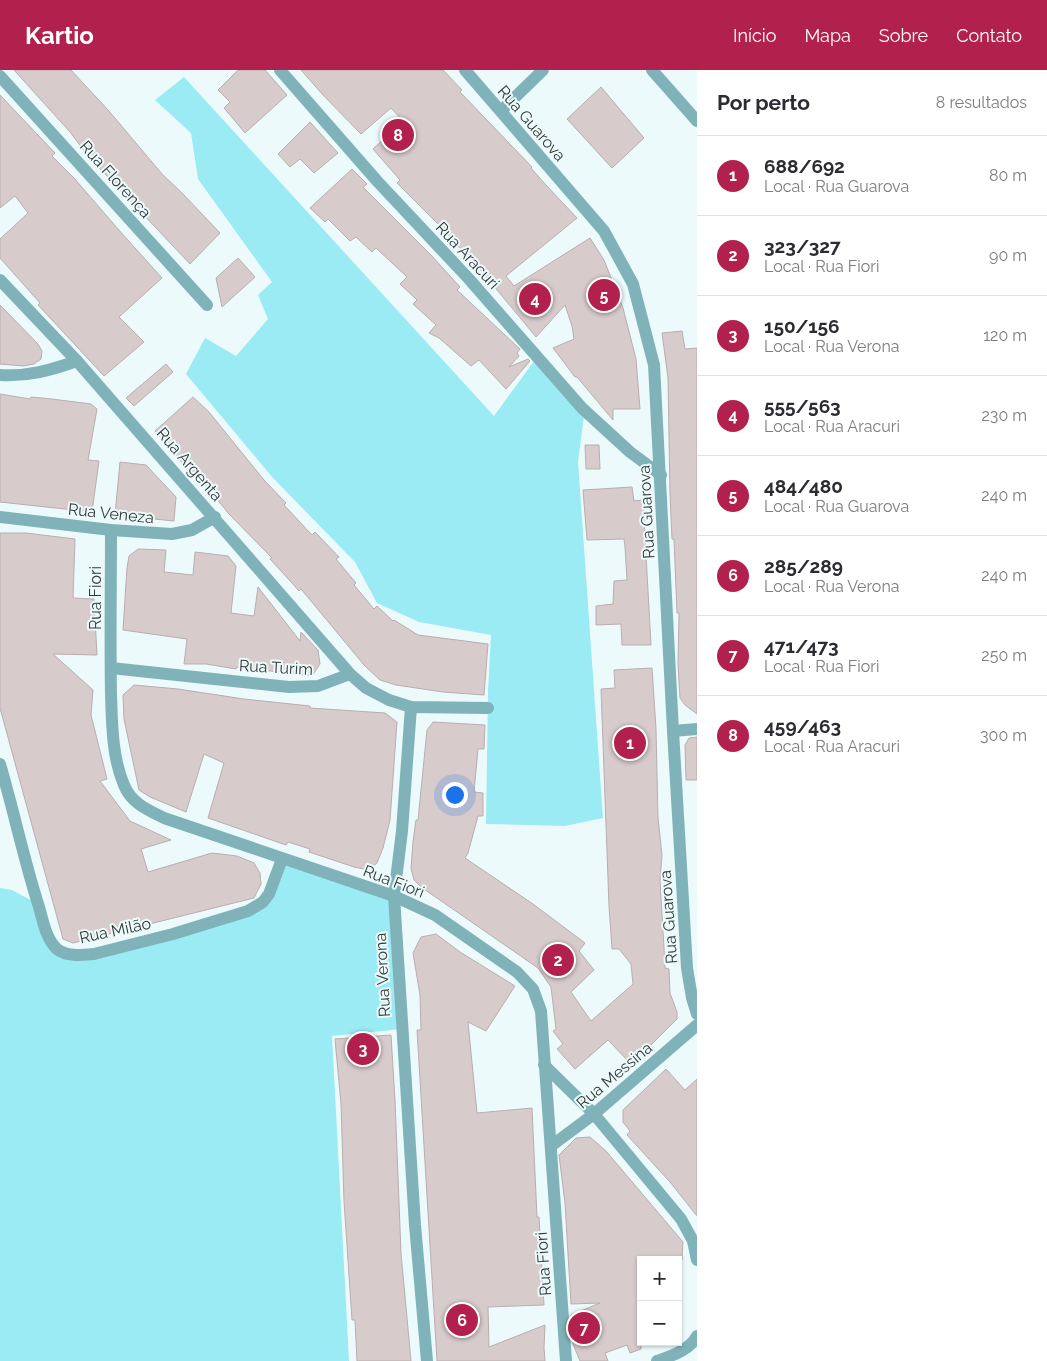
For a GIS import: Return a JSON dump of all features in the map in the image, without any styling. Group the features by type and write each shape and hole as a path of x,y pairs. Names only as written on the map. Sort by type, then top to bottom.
{"street":[{"name":"Rua Aracuri","path":"280,70 378,182 469,279 582,408 630,452 661,475"},
{"name":"Rua Guarova","path":"465,70 604,231 633,284 646,326 654,365 687,968 697,1014"},
{"path":"501,111 543,70"},
{"path":"652,70 697,121"},
{"name":"Rua Florença","path":"0,76 207,305"},
{"name":"Rua Argenta","path":"0,280 77,361 350,674"},
{"path":"0,375 35,374 77,361"},
{"name":"Rua Veneza","path":"0,517 111,530 172,534 183,533 202,526 215,517"},
{"name":"Rua Fiori","path":"111,530 110,668 112,730 118,765 124,785 131,797 141,806 164,818 394,896 435,915 517,972 533,989 541,1011 566,1361"},
{"name":"Rua Turim","path":"110,668 289,687 318,686 350,674"},
{"path":"350,674 366,688 389,700 411,707 488,708"},
{"name":"Rua Verona","path":"411,707 402,831 394,896 414,1215 427,1361"},
{"path":"673,731 697,729"},
{"name":"Rua Milão","path":"0,764 27,870 49,939 57,949 68,954 94,954 173,934 248,911 263,902 269,894 282,859"},
{"name":"Rua Messina","path":"551,1146 594,1114 697,1026"},
{"path":"544,1065 594,1114 681,1219 693,1241 697,1260"},
{"path":"657,1361 694,1343 697,1336"}],"shaded area":[{"path":"184,77 494,416 537,357 584,416 578,462 603,818 565,826 486,824 488,691 491,635 419,622 377,603 355,562 273,478 186,374 205,338 236,356 268,319 258,295 272,282 198,179 191,133 155,100"},
{"path":"282,859 394,896 402,1029 332,1036 349,1361 0,1361 0,888 12,890 38,904 57,949 94,954 248,911 273,884"}],"building":[{"path":"14,70 71,70 109,111 162,174 220,233 190,264 88,156 70,132"},
{"path":"238,70 265,70 287,95 245,133 224,108 230,102 218,90"},
{"path":"301,70 443,70 462,90 460,92 532,167 577,218 506,276 514,286 590,238 604,260 623,308 636,359 640,409 613,409 613,420 575,377 553,348 574,339 565,305 536,337 468,255 397,183 400,180 373,149 403,121 391,108 361,134"},
{"path":"601,87 644,138 612,168 567,119"},
{"path":"0,95 55,153 52,156 74,178 162,278 119,317 144,342 104,376 38,305 40,303 0,258 0,239 28,213 15,196 0,208"},
{"path":"310,122 338,153 314,173 300,159 290,167 278,154"},
{"path":"352,169 367,184 363,187 460,287 457,290 520,349 517,353 519,356 509,367 528,359 530,361 506,389 479,360 471,366 439,338 429,333 436,325 413,304 417,300 400,284 407,277 376,248 372,252 356,237 350,241 328,219 325,222 310,208"},
{"path":"238,258 255,277 222,307 216,278"},
{"path":"0,305 38,344 42,351 41,359 34,364 23,366 0,364"},
{"path":"682,331 685,349 697,348 697,714 685,705 680,698 678,664 679,613 677,613 670,494 668,378 662,333"},
{"path":"166,364 173,372 134,406 126,398"},
{"path":"0,394 30,399 31,397 91,404 97,409 88,460 99,461 92,512 0,502"},
{"path":"193,397 209,412 264,480 286,503 284,505 312,535 315,532 339,557 336,559 374,609 377,606 393,621 418,635 488,644 484,695 443,692 396,685 380,680 364,665 301,589 299,591 270,559 272,558 229,514 202,481 184,465 155,431"},
{"path":"585,445 599,445 600,469 586,469"},
{"path":"120,462 146,465 176,497 174,521 115,515"},
{"path":"632,487 634,501 643,500 651,645 622,645 621,624 596,625 596,606 613,604 614,581 627,580 625,547 624,539 587,540 583,490"},
{"path":"0,533 26,533 75,539 73,598 94,599 97,655 53,654 93,690 91,715 107,779 100,781 130,821 171,840 141,849 148,872 212,853 237,856 254,863 260,873 261,884 254,898 73,943 63,939 0,708"},
{"path":"138,549 166,550 164,572 193,575 195,552 228,556 236,566 231,613 254,616 258,587 300,641 301,632 318,650 320,664 312,676 237,667 236,669 206,664 184,664 187,639 123,630 129,556"},
{"path":"652,668 656,729 658,818 662,855 660,881 665,968 669,969 670,993 677,1012 677,1019 646,1050 629,1062 608,1040 575,1069 557,1049 563,1044 553,1031 556,1029 551,987 538,968 421,887 414,880 411,868 413,842 416,820 418,820 427,730 433,722 485,725 484,749 478,749 474,792 483,793 483,816 478,816 465,858 533,904 585,943 579,951 594,970 571,992 591,1021 633,984 631,964 619,949 612,949 601,689 615,688 614,670"},
{"path":"134,685 310,706 310,708 385,713 397,722 390,820 377,863 368,870 354,867 309,852 310,849 288,842 286,845 208,818 224,763 204,754 186,812 150,797 139,790 124,719 123,695"},
{"path":"697,737 697,780 686,780 685,745 689,738"},
{"path":"436,934 460,952 515,986 486,1031 468,1022 477,1113 532,1108 537,1217 539,1217 544,1305 488,1307 489,1347 545,1325 545,1361 437,1361 417,1030 421,1030 420,995 413,953 421,937"},
{"path":"391,1035 401,1253 411,1361 357,1361 355,1320 352,1320 344,1201 341,1104 335,1039"},
{"path":"666,1069 685,1090 697,1079 697,1216 670,1182 627,1135 630,1131 623,1122 623,1110"},
{"path":"590,1137 606,1151 683,1242 682,1260 682,1256 637,1256 637,1346 641,1346 641,1349 630,1353 627,1345 605,1353 608,1361 580,1361 573,1344 571,1315 600,1303 571,1304 565,1203 559,1155 576,1138"}],"place":[{"name":"459/463","path":"398,135"},
{"name":"484/480","path":"604,295"},
{"name":"555/563","path":"535,299"},
{"name":"688/692","path":"630,743"},
{"name":"323/327","path":"558,960"},
{"name":"150/156","path":"363,1049"},
{"name":"285/289","path":"462,1320"},
{"name":"471/473","path":"584,1328"}]}
